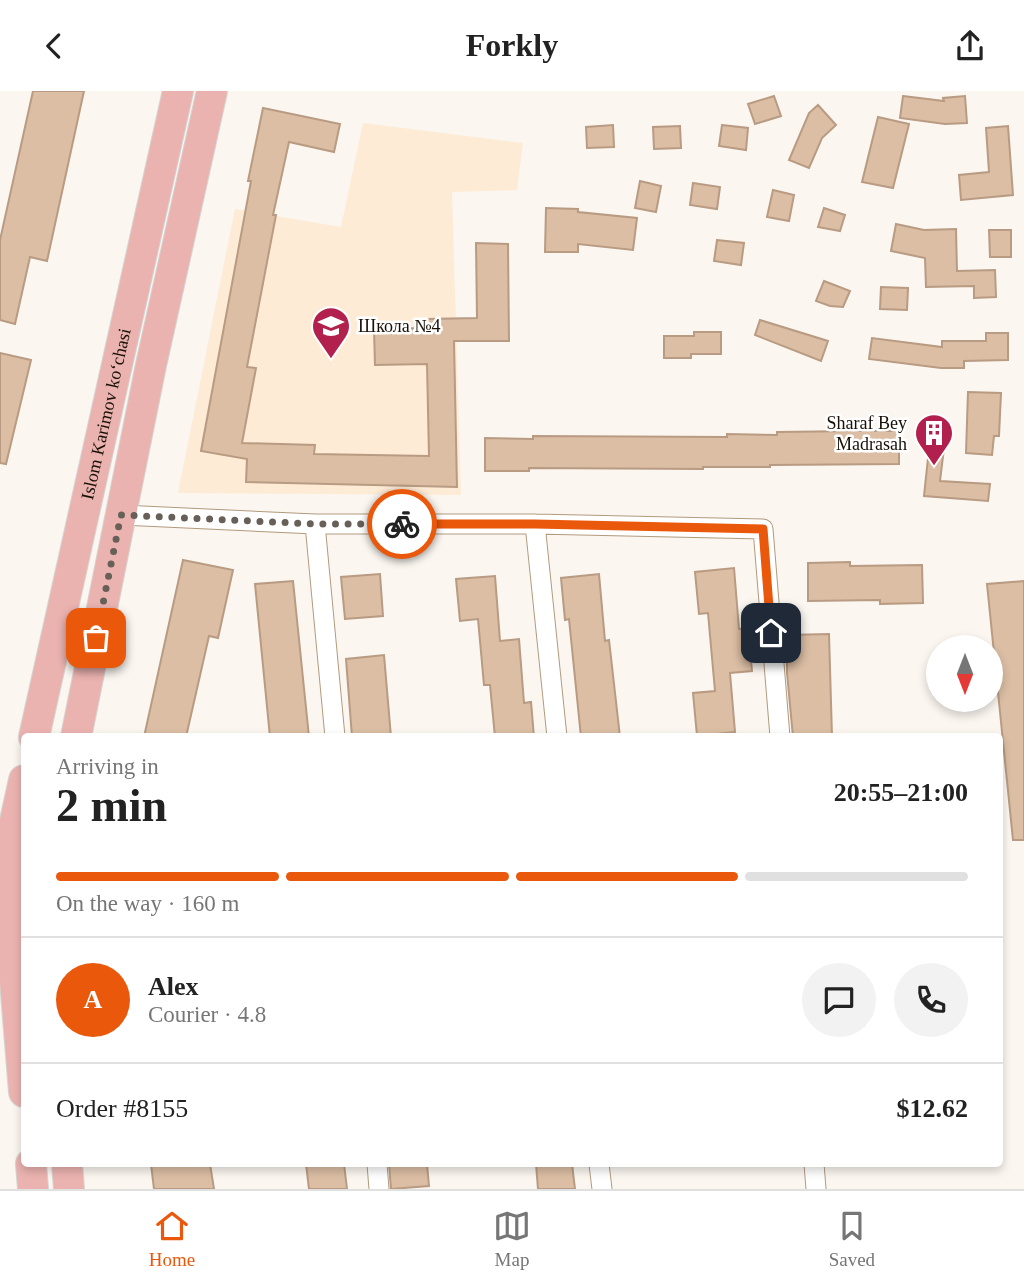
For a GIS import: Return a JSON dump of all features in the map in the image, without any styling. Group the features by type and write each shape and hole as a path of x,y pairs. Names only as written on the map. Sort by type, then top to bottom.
{"main road":[{"name":"Islom Karimov ko‘chasi","path":"35,733 177,91"},
{"name":"Islom Karimov ko‘chasi","path":"77,733 151,365 212,91"},
{"path":"21,790 5,843 21,1055"},
{"path":"31,1167 33,1189"},
{"path":"67,1167 69,1189"}],"street":[{"path":"121,515 315,524 535,524 763,529 780,733"},
{"path":"315,524 335,733"},
{"path":"535,524 557,733"},
{"path":"377,1167 379,1189"},
{"path":"599,1167 602,1189"},
{"path":"814,1167 816,1189"}],"shaded area":[{"name":"Школа №4","path":"363,123 523,143 517,190 452,192 461,495 178,493 235,209 341,227"}],"building":[{"path":"33,91 84,91 47,261 30,257 15,324 0,320 0,240"},
{"path":"774,96 781,116 755,124 748,104"},
{"path":"903,96 944,101 943,98 965,96 967,123 945,124 900,118"},
{"path":"818,105 836,125 822,138 809,168 789,160 809,113"},
{"path":"263,108 340,124 334,152 289,142 273,215 276,215 247,367 256,368 242,443 315,445 314,454 429,456 427,364 375,365 374,329 428,328 427,319 477,318 476,243 508,244 509,341 454,341 457,487 246,482 247,459 201,451"},
{"path":"878,117 909,124 893,188 862,182"},
{"path":"613,125 614,147 587,148 586,127"},
{"path":"722,125 748,128 746,150 719,146"},
{"path":"680,126 681,148 654,149 653,127"},
{"path":"1008,126 1013,195 961,200 959,175 989,172 986,128"},
{"path":"640,181 661,186 656,212 635,208"},
{"path":"693,183 720,187 717,209 690,205"},
{"path":"773,190 794,195 789,221 767,217"},
{"path":"546,208 578,209 578,212 637,218 633,250 578,244 578,252 545,252"},
{"path":"824,208 845,215 840,231 818,227"},
{"path":"896,224 924,230 956,229 957,271 995,270 996,297 974,298 974,286 926,287 925,258 891,251"},
{"path":"989,230 1011,230 1011,257 990,257"},
{"path":"717,240 744,243 741,265 714,261"},
{"path":"824,281 850,291 843,307 816,301"},
{"path":"881,287 908,288 907,310 880,309"},
{"path":"760,320 828,341 821,361 755,335"},
{"path":"694,332 721,332 721,354 691,354 691,358 664,358 664,336 694,336"},
{"path":"986,333 1008,333 1008,360 964,361 964,368 941,368 869,359 872,338 942,347 942,341 986,341"},
{"path":"0,353 31,360 6,464 0,463"},
{"path":"968,392 1001,393 999,436 994,436 992,455 966,453"},
{"path":"899,431 899,464 770,465 703,469 529,468 529,471 485,471 485,438 727,437 727,434 777,435 777,432"},
{"name":"Sharaf Bey Madrasah","path":"930,439 945,440 940,481 990,484 988,501 924,496"},
{"path":"183,560 233,570 218,638 209,636 187,733 145,733"},
{"path":"850,562 850,566 922,565 923,603 880,604 880,600 808,601 808,563"},
{"path":"734,568 739,629 748,628 752,671 730,673 735,732 697,733 693,693 715,691 708,613 699,614 695,572"},
{"path":"380,574 383,616 345,619 341,577"},
{"path":"599,574 605,641 609,640 620,733 581,733 569,619 565,620 561,578"},
{"path":"495,576 500,641 519,639 524,703 531,702 534,733 495,733 490,685 484,685 478,619 460,621 456,579"},
{"path":"293,581 309,733 270,733 255,584"},
{"path":"1024,581 1024,840 1013,840 1000,712 1003,712 1003,635 992,635 987,584"},
{"path":"829,634 832,733 793,733 787,673 787,635"},
{"path":"384,655 391,733 352,733 346,659"},
{"path":"151,1167 210,1167 214,1189 154,1189"},
{"path":"306,1167 344,1167 347,1189 309,1189"},
{"path":"389,1167 427,1167 429,1186 391,1189"},
{"path":"536,1167 572,1167 575,1189 538,1189"}],"way so far":[{"path":"96,638 121,515 315,524 402,524"}],"place":[{"name":"Школа №4","path":"331,360"},
{"name":"Sharaf Bey Madrasah","path":"934,467"}],"route":[{"path":"402,524 763,529 771,633"}]}
